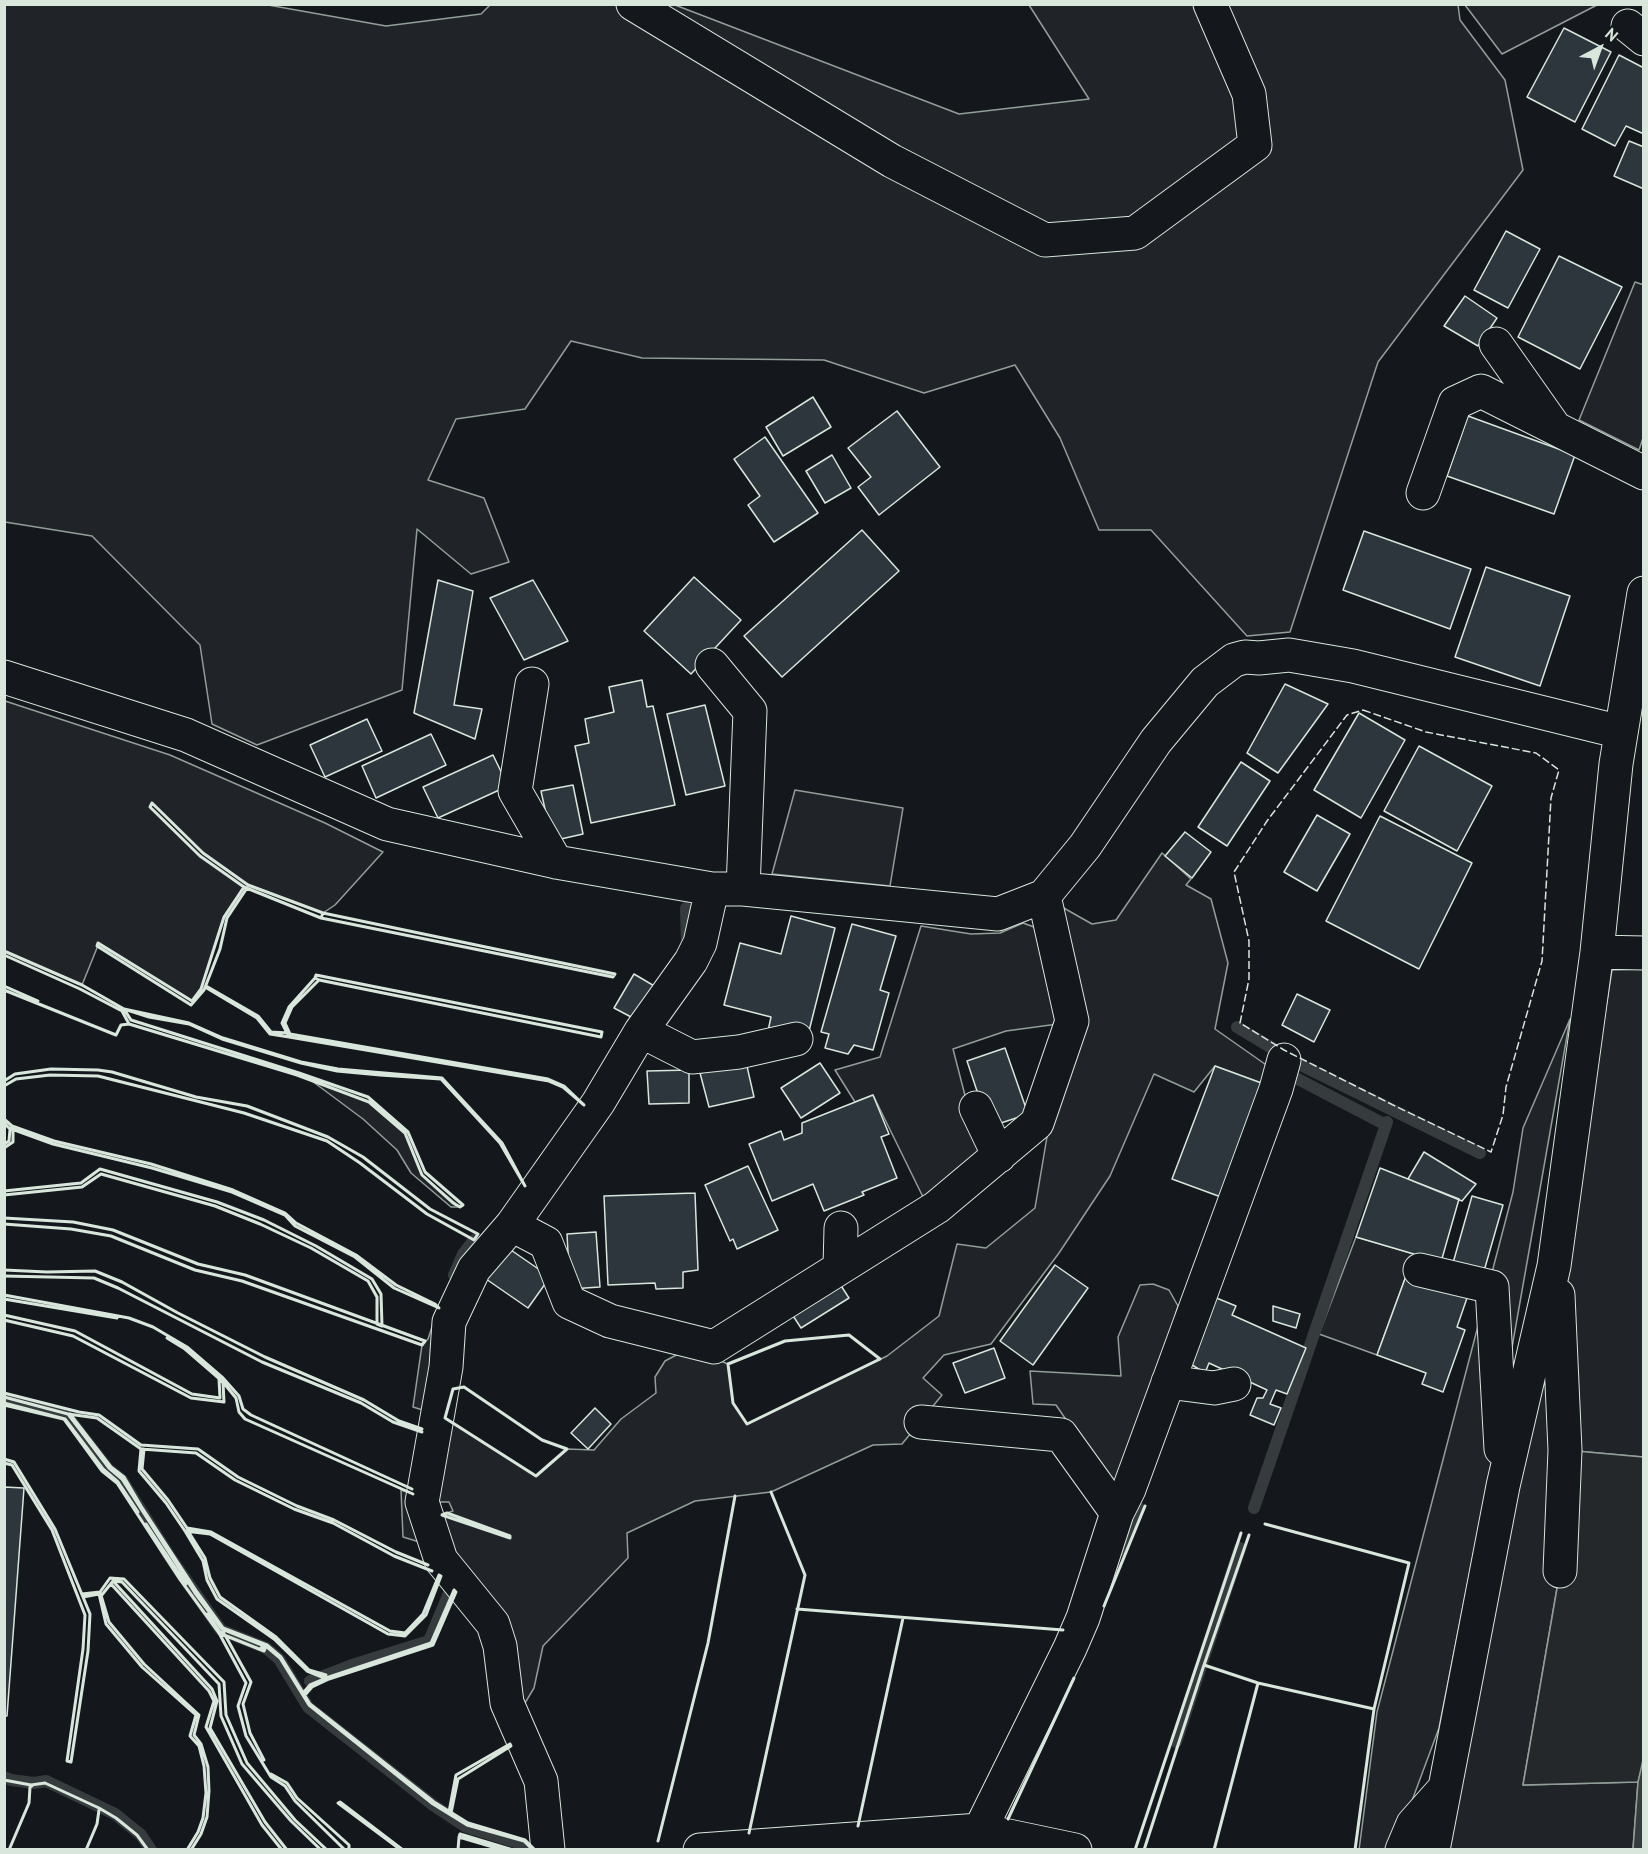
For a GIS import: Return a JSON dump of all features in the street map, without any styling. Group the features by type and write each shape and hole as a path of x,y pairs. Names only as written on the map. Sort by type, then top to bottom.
{"street":[{"path":"633,4 892,161 1045,240 1135,233 1256,145 1249,94 1210,4"},
{"path":"1496,344 1556,428"},
{"path":"1423,493 1455,403 1481,391 1644,473"},
{"path":"1433,1850 1503,1486 1623,953 1621,732 1644,592"},
{"path":"4,677 186,735 387,824 556,862 728,889 998,914 1044,896 1085,846 1155,741 1205,682 1234,660 1245,657 1288,655 1353,666 1621,732"},
{"path":"548,1850 542,1781 507,1703 500,1646 493,1624 441,1560 422,1502 446,1367 448,1322 474,1269 512,1225 598,1103 641,1030 691,961 728,889 750,711 712,665"},
{"path":"532,684 515,791 556,862"},
{"path":"512,1225 546,1243 569,1302 610,1321 685,1327 714,1347 938,1207 1037,1124 1072,1021 1044,896"},
{"path":"641,1030 692,1057 739,1052 796,1039"},
{"path":"978,1840 1083,1618 1117,1513 1129,1489 1276,1089 1284,1060"},
{"path":"976,1108 999,1156"},
{"path":"840,1267 841,1228"},
{"path":"1554,1266 1559,1308 1564,1450 1560,1571"},
{"path":"1420,1269 1492,1287 1503,1486"},
{"path":"1168,1382 1214,1388 1233,1384"},
{"path":"921,1422 1061,1435 1117,1513"},
{"path":"1402,1850 1413,1824 1445,1787"},
{"path":"700,1850 978,1840 1075,1850"}],"shaded area":[{"path":"4,5 268,5 386,26 481,14 490,5 675,5 959,114 1089,99 1029,5 1458,5 1460,20 1505,80 1523,170 1378,362 1290,632 1247,636 1151,530 1099,530 1060,438 1015,365 924,393 824,360 642,358 571,341 525,409 456,419 428,480 484,498 509,562 471,574 417,529 402,690 257,745 212,724 200,645 92,536 5,522"},
{"path":"1465,5 1597,5 1502,54"},
{"path":"1635,282 1644,285 1644,435 1639,450 1579,420"},
{"path":"5,701 170,755 325,823 383,852 335,905 323,913 248,885 203,853 152,803 150,807 200,856 244,887 224,917 201,989 192,1001 99,943 82,985 5,951"},
{"path":"795,790 903,808 890,886 772,874"},
{"path":"1162,853 1191,879 1186,885 1211,899 1228,963 1215,1029 1272,1069 1264,1084 1215,1066 1194,1092 1154,1074 1110,1176 1059,1253 991,1344 944,1355 923,1378 942,1395 902,1444 873,1445 771,1492 695,1501 627,1533 628,1558 543,1646 534,1688 519,1713 510,1629 484,1587 449,1550 442,1515 510,1538 510,1536 447,1513 453,1511 449,1502 433,1502 445,1418 536,1476 567,1449 594,1450 621,1419 656,1393 655,1377 665,1361 680,1353 703,1354 728,1364 733,1403 747,1424 887,1356 939,1316 957,1244 986,1248 1035,1208 1049,1125 1084,1024 1062,907 1092,924 1116,920"},
{"path":"1023,923 1045,931 1058,1024 1006,1031 953,1049 969,1111 988,1153 924,1199 873,1095 855,1102 835,1070 880,1057 921,926 971,934 1000,933"},
{"path":"1643,969 1643,1457 1565,1450 1560,1571 1523,1785 1638,1782 1633,1849 1402,1850 1445,1787 1564,1272 1612,970"},
{"path":"1570,1019 1493,1455 1439,1728 1394,1849 1359,1850 1377,1712 1513,1192 1523,1128"},
{"path":"312,1081 369,1102 405,1133 422,1175 460,1207 451,1207 411,1173 397,1150 363,1119"},
{"path":"1356,1237 1414,1254 1377,1355 1319,1334"},
{"path":"1153,1284 1169,1290 1178,1306 1123,1487 1110,1484 1056,1405 1033,1404 1030,1371 1121,1376 1118,1337 1140,1285"},
{"path":"433,1324 429,1412 413,1407 422,1345 428,1339"},
{"path":"1565,1450 1643,1457 1644,1760 1638,1782 1523,1785 1560,1571"},
{"path":"401,1490 413,1494 426,1544 403,1537"},
{"path":"1643,1760 1643,1849 1633,1849 1638,1782"}],"building":[{"path":"1564,28 1611,52 1575,122 1527,97"},
{"path":"1619,55 1644,68 1644,134 1626,126 1615,146 1582,129"},
{"path":"1629,141 1644,147 1644,189 1614,176"},
{"path":"1506,231 1540,249 1508,308 1474,290"},
{"path":"1559,256 1622,287 1580,369 1518,337"},
{"path":"1465,296 1497,318 1478,346 1444,326"},
{"path":"813,397 831,427 783,456 766,427"},
{"path":"897,411 940,467 879,515 858,487 871,477 848,448"},
{"path":"1468,416 1575,455 1554,514 1447,476"},
{"path":"765,437 818,513 774,542 748,505 760,496 734,459"},
{"path":"832,455 851,488 825,503 806,471"},
{"path":"862,530 899,571 782,677 744,636"},
{"path":"1364,531 1471,569 1450,629 1343,590"},
{"path":"1486,567 1570,596 1540,686 1455,657"},
{"path":"694,577 741,620 691,674 644,631"},
{"path":"438,580 473,591 454,705 482,709 475,739 414,713"},
{"path":"533,580 568,641 524,660 490,598"},
{"path":"642,680 647,707 653,706 675,805 591,823 575,746 589,743 585,719 614,712 609,687"},
{"path":"1285,684 1328,704 1278,773 1247,753"},
{"path":"705,705 725,786 686,795 667,714"},
{"path":"1359,713 1405,740 1361,818 1314,790"},
{"path":"367,719 382,751 325,777 310,745"},
{"path":"431,734 446,765 376,798 362,766"},
{"path":"1419,746 1492,786 1457,851 1384,811"},
{"path":"493,755 508,786 438,818 423,787"},
{"path":"1241,762 1270,781 1227,846 1198,827"},
{"path":"573,785 583,834 552,841 541,791"},
{"path":"1317,815 1350,834 1317,891 1284,872"},
{"path":"1380,816 1472,863 1419,969 1326,921"},
{"path":"1185,832 1211,852 1192,878 1165,856"},
{"path":"791,916 835,928 809,1031 768,1031 771,1017 724,1005 740,943 781,954"},
{"path":"852,924 896,936 880,990 889,993 873,1050 854,1045 848,1054 825,1048 829,1034 821,1032"},
{"path":"634,974 656,987 633,1018 614,1008"},
{"path":"1297,994 1330,1010 1314,1042 1282,1025"},
{"path":"1005,1048 1028,1114 989,1127 967,1061"},
{"path":"746,1062 754,1097 709,1107 700,1073"},
{"path":"820,1063 840,1093 801,1118 781,1088"},
{"path":"1215,1066 1264,1084 1221,1197 1172,1179"},
{"path":"689,1070 689,1103 649,1104 647,1071"},
{"path":"873,1095 889,1134 881,1137 897,1178 862,1192 864,1195 824,1211 813,1184 772,1201 749,1144 781,1131 784,1140 802,1133 802,1123"},
{"path":"1424,1152 1476,1184 1462,1201 1408,1179"},
{"path":"748,1166 778,1230 737,1249 733,1239 730,1241 705,1185"},
{"path":"1380,1168 1459,1199 1441,1262 1356,1237"},
{"path":"695,1193 698,1270 683,1272 683,1288 656,1289 655,1283 608,1285 604,1196"},
{"path":"1472,1196 1503,1205 1484,1271 1453,1263"},
{"path":"596,1232 600,1287 570,1289 567,1234"},
{"path":"508,1248 550,1277 528,1308 486,1279"},
{"path":"1055,1265 1088,1288 1033,1365 1000,1341"},
{"path":"1406,1276 1467,1298 1457,1327 1465,1330 1443,1392 1422,1384 1426,1373 1377,1355"},
{"path":"836,1278 849,1298 801,1328 788,1308"},
{"path":"1214,1297 1236,1306 1232,1315 1306,1348 1287,1394 1276,1390 1270,1404 1281,1408 1274,1425 1250,1415 1257,1398 1263,1398 1267,1390 1209,1363 1205,1373 1189,1363"},
{"path":"1273,1306 1300,1314 1296,1328 1273,1321"},
{"path":"994,1348 1005,1378 965,1393 953,1363"},
{"path":"595,1408 611,1424 588,1449 571,1433"},
{"path":"4,1487 24,1488 7,1716 4,1716"}],"waterway":[{"path":"686,908 687,943"},
{"path":"1237,1027 1297,1063 1480,1153"},
{"path":"1288,1085 1292,1076 1386,1125"},
{"path":"1254,1508 1387,1122"},
{"path":"454,1275 463,1254 474,1240"},
{"path":"4,1400 67,1416 108,1469 122,1480 170,1557 221,1630 266,1648 279,1659 308,1707 433,1805 466,1827 522,1844 527,1848"},
{"path":"1121,1550 1138,1507"},
{"path":"1176,1742 1240,1548"},
{"path":"310,1681 429,1641 452,1586"},
{"path":"4,1777 34,1783 46,1781 115,1814 141,1835 151,1850"}],"fence":[{"path":"1363,710 1426,732 1536,753 1559,770 1551,798 1542,961 1506,1087 1503,1115 1491,1152 1284,1050 1240,1023 1249,979 1249,941 1234,872 1267,821 1347,715 1363,710"}],"wall":[{"path":"152,803 203,853 248,885 323,913 321,918 244,887 200,856 150,807 152,803"},
{"path":"244,887 247,888 227,918 220,949 204,990 191,1005 97,946 98,943 192,1001 201,989 224,917 244,887"},
{"path":"323,913 615,974 613,977 321,918 323,913"},
{"path":"4,951 82,985 124,1009 131,1020 368,1097 408,1132 425,1172 463,1205 460,1207 453,1203 422,1175 405,1133 369,1102 297,1075 129,1024 122,1011 80,989 4,955"},
{"path":"316,975 602,1032 601,1037 319,980 315,978 316,975"},
{"path":"315,978 319,980 292,1007 285,1023 290,1034 548,1079 564,1086 584,1105 563,1087 549,1081 289,1037 282,1023 289,1007 315,978"},
{"path":"4,986 38,1001"},
{"path":"206,986 258,1016 271,1032 288,1033 289,1037 270,1034 257,1018 206,986"},
{"path":"4,990 116,1035 121,1025 129,1024"},
{"path":"124,1009 189,1023 223,1038 301,1062 338,1069 442,1078 502,1143 525,1186 500,1143 441,1079 337,1071 301,1063 222,1039 189,1024 149,1017 124,1009"},
{"path":"4,1081 15,1074 51,1069 98,1070 196,1097 247,1106 328,1137 363,1157 430,1209 478,1234 474,1240 427,1214 327,1141 244,1113 98,1076 50,1075 16,1079 4,1086"},
{"path":"4,1119 12,1126 54,1141 151,1164 233,1190 285,1213 296,1223 356,1255 396,1285 439,1308 394,1288 355,1257 295,1226 285,1215 232,1192 152,1168 53,1144 9,1128 4,1123"},
{"path":"4,1144 9,1141 10,1129"},
{"path":"4,1148 13,1142 13,1130"},
{"path":"4,1191 81,1183 100,1169 217,1202 264,1220 316,1246 372,1279 381,1294 382,1326 377,1324 377,1297 368,1281 311,1248 215,1206 101,1174 82,1187 4,1195"},
{"path":"4,1218 73,1222 113,1230 198,1264 245,1275 425,1341 422,1345 242,1281 195,1270 111,1236 71,1229 4,1224"},
{"path":"4,1270 95,1271 122,1282 265,1357 364,1400 399,1421 422,1429"},
{"path":"4,1276 94,1278 262,1362 361,1403 393,1422 422,1432"},
{"path":"4,1295 129,1318 153,1327 187,1347 223,1378 239,1396 243,1409 251,1415 412,1489"},
{"path":"4,1299 117,1318"},
{"path":"4,1315 75,1331 192,1394 220,1398 219,1379 223,1383 224,1402 191,1398 73,1336 4,1320"},
{"path":"849,1335 880,1359 747,1424 733,1403 728,1364 785,1341 849,1335"},
{"path":"167,1338 185,1349 222,1381 236,1398 239,1412 245,1419 413,1494"},
{"path":"464,1387 542,1440 567,1449 536,1476 445,1418 453,1389 464,1387"},
{"path":"4,1393 99,1415 141,1445 198,1449 238,1477 428,1565"},
{"path":"4,1397 68,1414 97,1418 141,1449 196,1453 235,1480 294,1509 333,1523 394,1556 432,1571"},
{"path":"4,1403 65,1419 103,1469 118,1482 138,1512"},
{"path":"4,1405 64,1419 102,1471 117,1483 179,1578 219,1633 264,1651 265,1649 261,1648"},
{"path":"533,1850 524,1841 467,1825 433,1804 309,1705 280,1658 267,1647 222,1629 195,1593 122,1479 109,1468 68,1414 111,1467 124,1477 197,1592 223,1628 267,1645 281,1657 310,1704 434,1802 468,1823 525,1840 535,1850"},
{"path":"141,1449 144,1449 142,1469 168,1500 187,1528 211,1532 390,1631 405,1633 423,1614 439,1575 441,1576 426,1615 405,1636 388,1634 210,1534 185,1531 166,1503 139,1471 141,1449"},
{"path":"4,1459 14,1462 55,1529 90,1614 88,1651 71,1762 67,1761 83,1649 85,1615 52,1530 12,1465 4,1463"},
{"path":"749,1833 805,1575 771,1492"},
{"path":"658,1841 708,1643 735,1496"},
{"path":"1104,1606 1145,1506"},
{"path":"447,1513 510,1536 510,1538 442,1515 447,1513"},
{"path":"146,1524 186,1584"},
{"path":"1204,1665 1258,1683 1374,1709 1409,1563 1265,1524"},
{"path":"185,1531 188,1531 205,1558 210,1578 220,1597 276,1637 309,1670 326,1675 322,1677 307,1671 274,1639 217,1599 207,1580 203,1561 185,1531"},
{"path":"1135,1850 1241,1533"},
{"path":"1144,1850 1249,1535"},
{"path":"321,1850 291,1821 242,1764 221,1716 219,1684 122,1582 113,1581 101,1596 100,1592 110,1578 124,1579 224,1682 226,1715 247,1763 295,1820 327,1850"},
{"path":"282,1850 262,1825 206,1727 214,1701 209,1691 111,1584 113,1581 212,1689 217,1701 210,1728 265,1822 287,1850"},
{"path":"454,1590 456,1592 433,1645 329,1679 312,1687 305,1695 303,1693 310,1685 329,1677 431,1643 454,1590"},
{"path":"187,1850 203,1818 206,1793 204,1766 199,1746 190,1736 196,1715 142,1667 106,1624 99,1594 83,1597 82,1594 100,1592 109,1622 144,1664 199,1715 194,1735 201,1744 208,1767 209,1791 207,1817 201,1834 191,1850"},
{"path":"797,1609 1063,1630"},
{"path":"207,1614 220,1632 224,1633"},
{"path":"858,1826 903,1618"},
{"path":"219,1633 246,1683 238,1706 246,1736 271,1777 285,1786 295,1801 345,1850"},
{"path":"225,1635 251,1682 243,1704 250,1733 264,1760"},
{"path":"1008,1819 1074,1678"},
{"path":"1214,1850 1258,1683"},
{"path":"1355,1850 1374,1709"},
{"path":"510,1744 511,1746 458,1779 451,1813 449,1812 456,1775 510,1744"},
{"path":"271,1774 287,1783 297,1798 349,1845 349,1850"},
{"path":"4,1780 31,1785 45,1783 99,1808 137,1835 148,1850"},
{"path":"9,1850 29,1803 32,1786"},
{"path":"401,1850 338,1803 340,1802 403,1850"},
{"path":"86,1850 97,1824 99,1810"},
{"path":"503,1850 459,1837 460,1834 513,1850"},
{"path":"458,1850 460,1837"}]}
